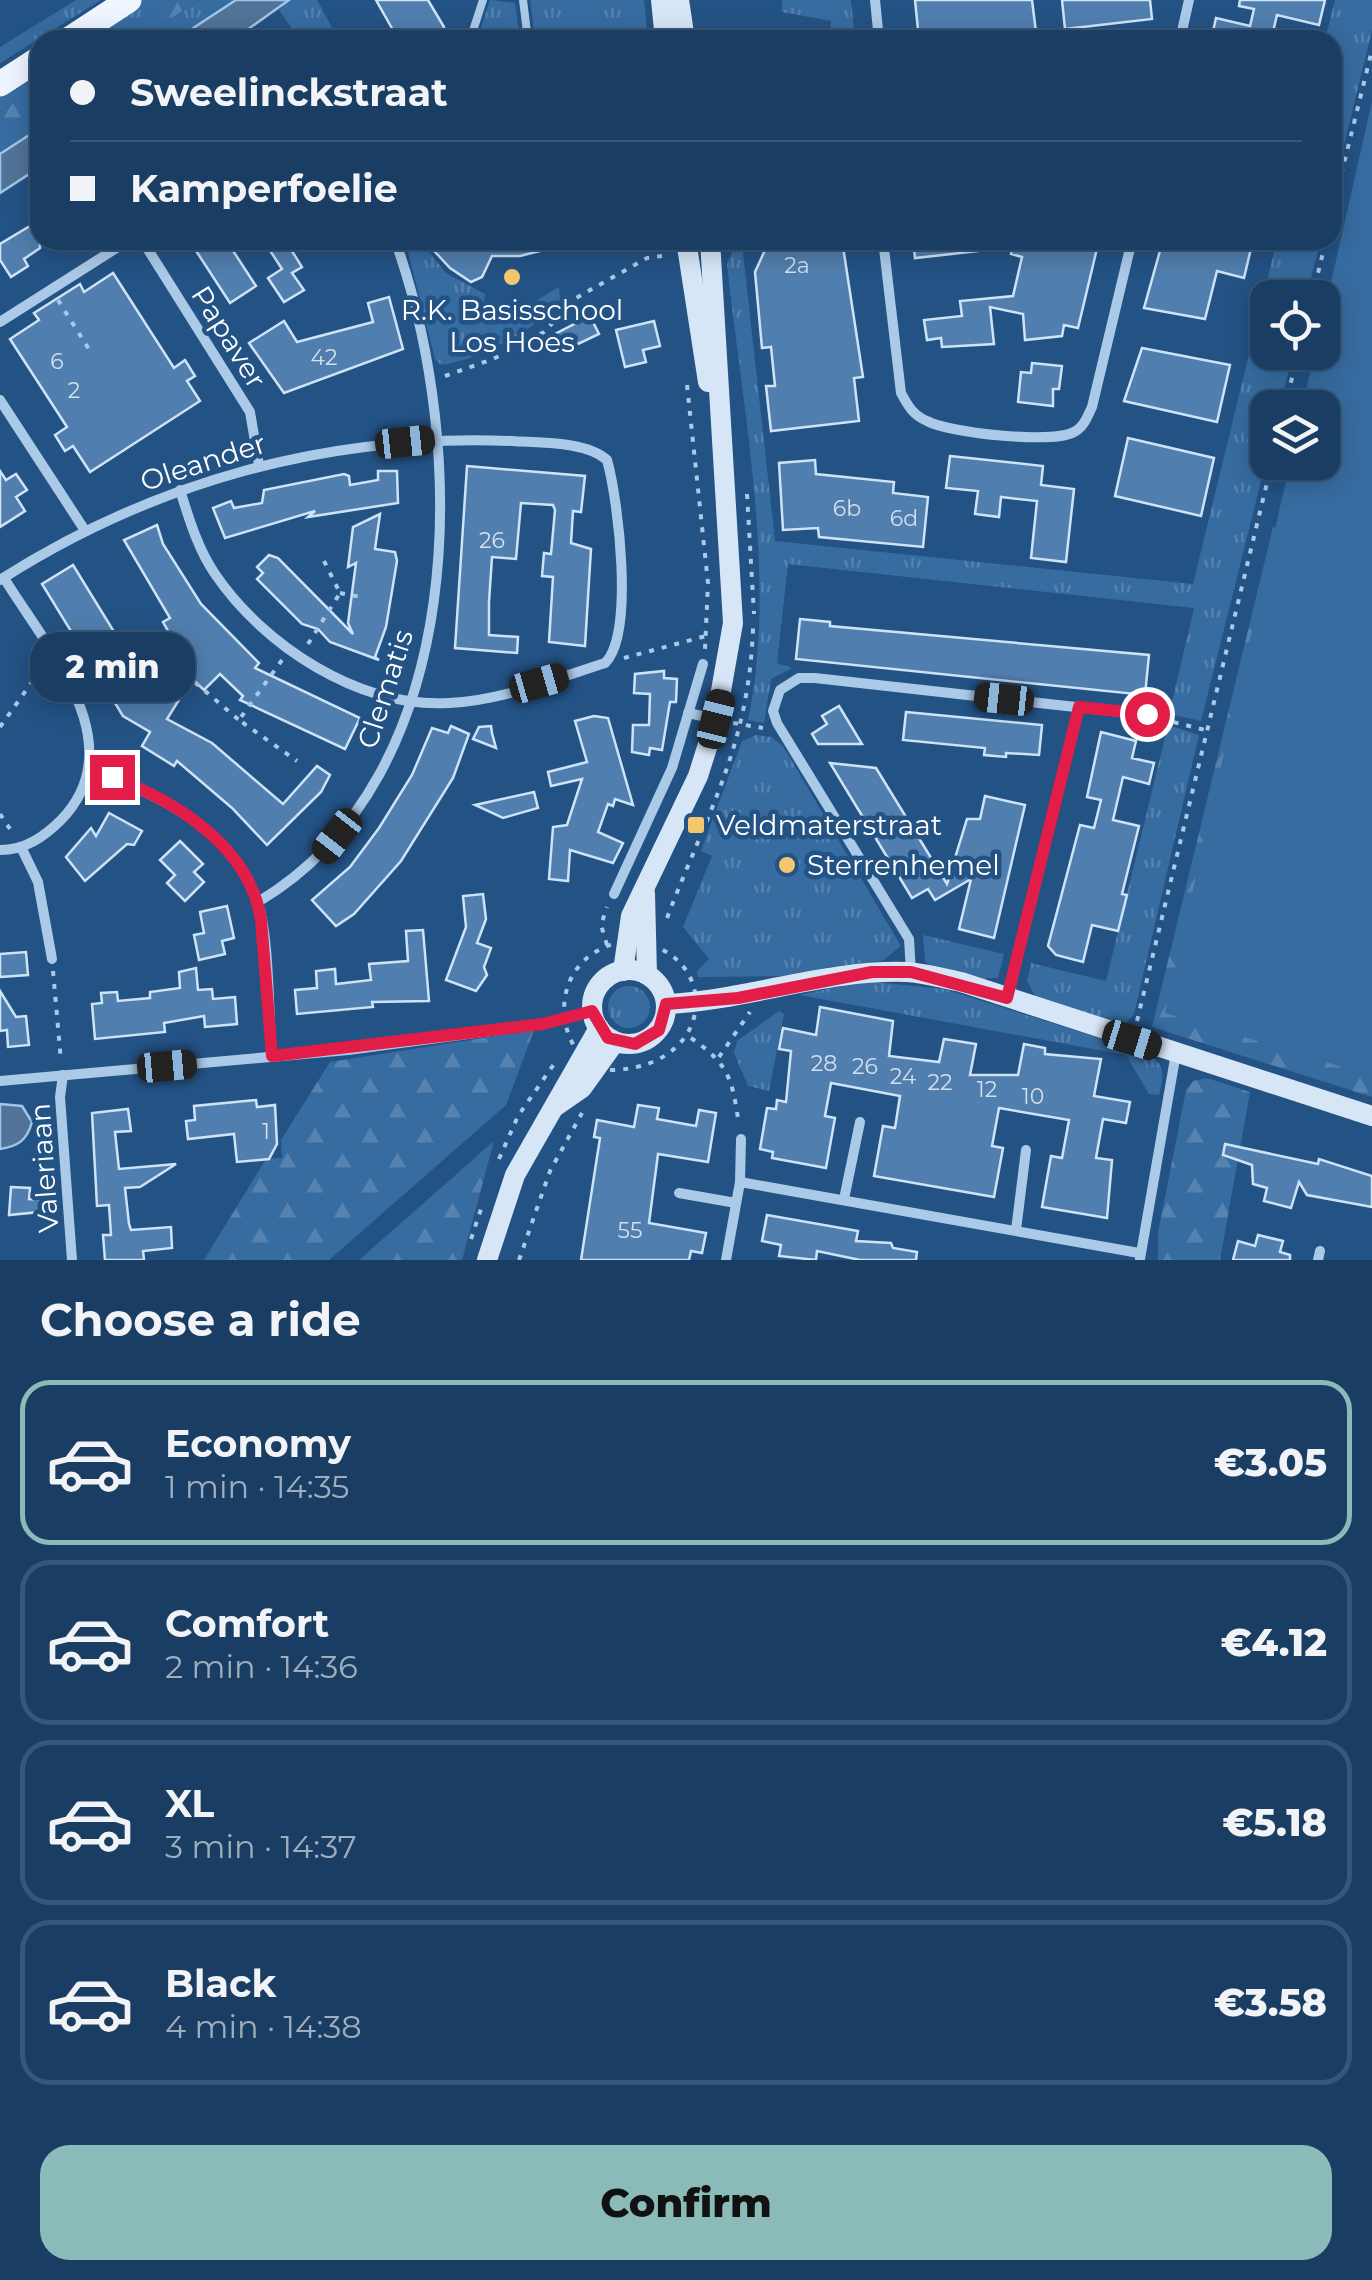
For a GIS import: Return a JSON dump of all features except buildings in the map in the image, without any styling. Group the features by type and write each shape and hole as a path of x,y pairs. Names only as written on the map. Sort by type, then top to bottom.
{"main road":[{"path":"83,30 129,0"},
{"path":"661,0 664,30"},
{"path":"679,0 683,30"},
{"path":"0,84 30,64"},
{"path":"681,250 720,453"},
{"path":"623,970 631,916 645,894 698,776 716,719 732,624 711,250"},
{"path":"645,894 647,975"},
{"path":"487,1260 514,1175 556,1106 582,1088 602,1027 601,982 623,970 647,975 661,987 666,1004 662,1025 648,1040 635,1044 602,1027"},
{"path":"666,1004 776,990 872,972 911,972 1007,998 1372,1116"}],"street":[{"path":"875,0 878,30"},
{"path":"1182,30 1190,0"},
{"path":"0,322 114,250"},
{"name":"Papaver","path":"148,250 250,412 260,464"},
{"name":"Clematis","path":"258,902 316,863 361,805 396,742 426,642 438,563 436,438 430,380 398,250"},
{"path":"884,250 901,393 910,411 939,427 1051,438 1070,434 1082,426 1092,408 1130,250"},
{"path":"0,400 84,530"},
{"name":"Oleander","path":"2,579 84,530 180,490 260,464 436,438 572,448 599,453 607,460 618,526 620,598 616,648 605,662"},
{"path":"180,490 214,572 258,623 301,657 362,687 410,701 472,701 605,662"},
{"path":"0,850 21,846 48,833 83,792 90,768 89,728 51,654 2,579"},
{"path":"614,894 672,768 703,664"},
{"path":"911,972 909,939 777,723 774,711 780,690 799,678 1147,714"},
{"path":"1007,998 1079,707"},
{"path":"688,712 716,719"},
{"path":"90,768 134,786 203,826 229,855 258,902 272,1056"},
{"path":"21,846 38,882 52,959"},
{"path":"630,862 634,878 645,894"},
{"path":"0,1080 348,1050 564,1018 602,1027"},
{"path":"740,1182 1016,1230 1140,1257 1176,1053"},
{"name":"Valeriaan","path":"63,1076 60,1097 68,1259"},
{"path":"844,1198 860,1122"},
{"path":"726,1260 740,1182 742,1139"},
{"path":"1016,1230 1026,1150"},
{"path":"679,1193 736,1203"}],"lane":[{"path":"473,30 483,0"},
{"path":"523,0 527,30"}],"path":[{"path":"1342,172 1372,50"},
{"path":"430,380 494,359 544,332 576,298 647,258 671,250"},
{"path":"1316,280 1324,250"},
{"path":"52,290 90,350"},
{"path":"605,662 706,636 708,584 686,370"},
{"path":"1132,1040 1268,480"},
{"path":"323,559 340,594"},
{"path":"340,594 361,597"},
{"path":"301,657 340,594"},
{"path":"238,720 290,650"},
{"path":"0,727 51,654"},
{"path":"185,674 238,720 297,761"},
{"path":"716,719 756,728 777,723"},
{"path":"1179,722 1207,730"},
{"path":"0,814 21,846"},
{"path":"564,1018 564,996 572,973 589,954 607,945 601,925 614,894"},
{"path":"52,959 63,1076"},
{"path":"718,1058 740,1021 776,990"},
{"path":"689,1036 718,1058 733,1089 742,1139"},
{"path":"600,1083 610,1071"},
{"path":"519,1260 550,1172 588,1103"}],"green space":[{"path":"76,0 101,0 53,30 30,30 30,44 0,63 0,47"},
{"path":"142,0 171,0 125,30 96,30"},
{"path":"171,0 199,0 153,30 125,30"},
{"path":"199,0 236,0 190,30 153,30"},
{"path":"289,0 317,0 334,30 293,30 279,10"},
{"path":"490,0 515,3 519,30 480,30"},
{"path":"530,0 644,0 647,30 534,30"},
{"path":"782,0 851,0 854,30 831,30 831,21 782,12"},
{"path":"1335,0 1372,0 1372,30 1342,154 1342,30 1328,30"},
{"path":"30,74 30,92 0,112 0,93"},
{"path":"30,92 30,112 0,132 0,112"},
{"path":"1372,101 1372,1076 1165,1013 1286,480 1340,480 1340,390 1306,390 1311,370 1340,370 1340,280 1332,280 1338,250 1342,250 1342,234"},
{"path":"30,112 30,134 0,154 0,132"},
{"path":"408,250 428,250 446,273 485,294 484,307 519,311 559,287 560,299 550,311 507,342 457,362 441,365 435,359"},
{"path":"733,250 743,250 775,541 1193,584 1250,351 1250,370 1289,370 1284,390 1250,390 1250,480 1261,480 1201,721 1156,711 1156,705 1171,706 1194,608 788,564 777,663 792,668 771,679 764,723 748,720 759,610 748,434 727,264"},
{"path":"1275,250 1318,250 1310,280 1267,280"},
{"path":"1273,527 1372,548 1372,1097 1152,1027"},
{"path":"1168,725 1199,735 1134,1014 1124,1026 1036,998 1027,981 1031,963 1106,981"},
{"path":"756,735 771,737 783,746 901,946 882,961 829,967 799,976 698,977 697,971 709,959 683,927 712,856 701,851 742,741"},
{"path":"923,935 1004,954 998,978 987,978 984,983 931,967 925,961"},
{"path":"864,981 944,989 1147,1053 1162,1071 1159,1095 1149,1094 1126,1055 799,995"},
{"path":"629,986 644,992 650,1007 644,1022 629,1028 614,1022 608,1007 614,992"},
{"path":"779,1011 784,1014 769,1091 748,1086 734,1053 737,1041"},
{"path":"534,1030 506,1105 329,1260 204,1260 266,1159 282,1158 281,1140 330,1062"},
{"path":"1207,1078 1250,1092 1220,1260 1158,1260 1158,1233 1186,1090 1193,1081"},
{"path":"494,1141 462,1260 359,1260"}],"shaded area":[{"path":"236,0 289,0 247,30 190,30"},
{"path":"30,134 30,174 0,193 0,154"},
{"path":"0,1104 22,1106 32,1122 21,1141 0,1149"}],"place":[{"name":"R.K. Basisschool Los Hoes","path":"512,277"},
{"name":"Veldmaterstraat","path":"696,825"},
{"name":"Sterrenhemel","path":"787,865"}],"route":[{"path":"112,777 176,807 203,826 246,880 258,902 261,920 272,1056 543,1024 592,1011 598,1028 608,1038 621,1044 635,1044 648,1040 659,1030 666,1004 738,998 872,972 911,972 961,982 1007,998 1079,707 1147,714"}]}
